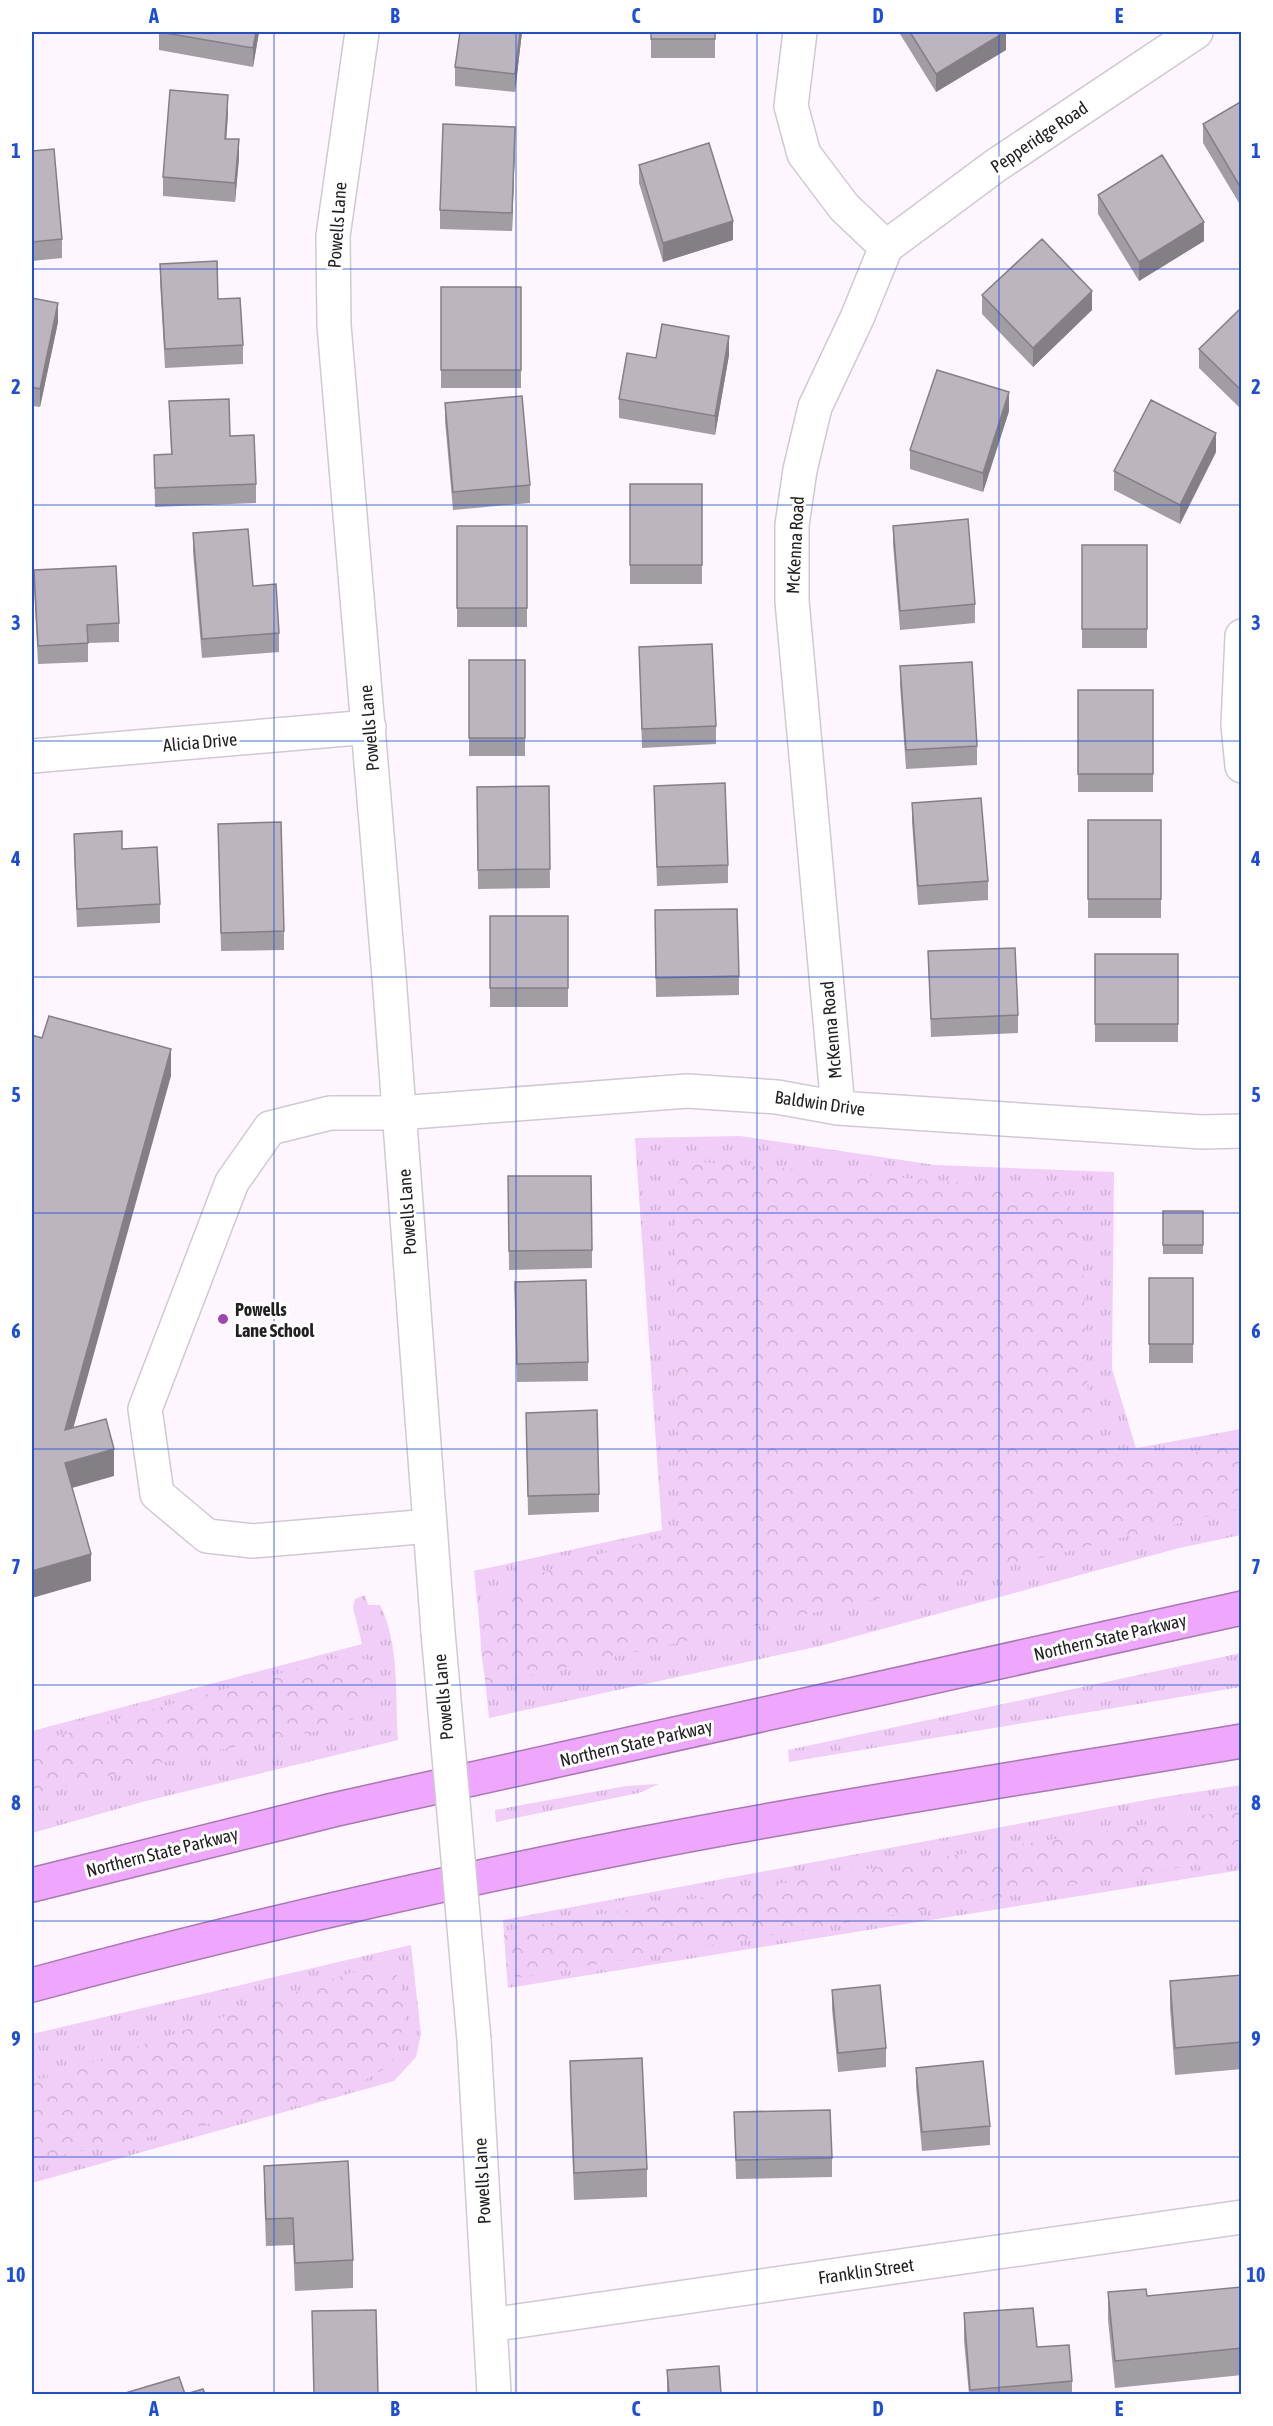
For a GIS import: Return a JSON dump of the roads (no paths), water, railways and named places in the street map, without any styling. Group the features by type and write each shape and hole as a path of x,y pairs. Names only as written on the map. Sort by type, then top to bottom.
{"highway":[{"name":"Northern State Parkway","path":"32,1885 333,1810 1242,1608"},
{"path":"32,1985 244,1931 521,1868 782,1818 1242,1741"}],"street":[{"name":"Powells Lane","path":"362,32 333,236 334,325 369,727 438,1632 474,2040 494,2394"},
{"path":"800,32 791,106 804,154 844,207 886,247"},
{"name":"Pepperidge Road","path":"886,247 995,166 1196,32"},
{"name":"McKenna Road","path":"838,1108 792,601 792,525 800,470 815,407 857,318 886,247"},
{"path":"1242,636 1238,725 1242,766"},
{"name":"Alicia Drive","path":"32,756 369,727"},
{"name":"Baldwin Drive","path":"430,1526 254,1541 207,1536 157,1494 146,1409 232,1182 270,1128 330,1113 399,1113 687,1091 777,1097 838,1108 1191,1131 1242,1131"},
{"name":"Franklin Street","path":"490,2325 1242,2217"}],"place":[{"name":"Powells Lane School","path":"223,1319"}]}
